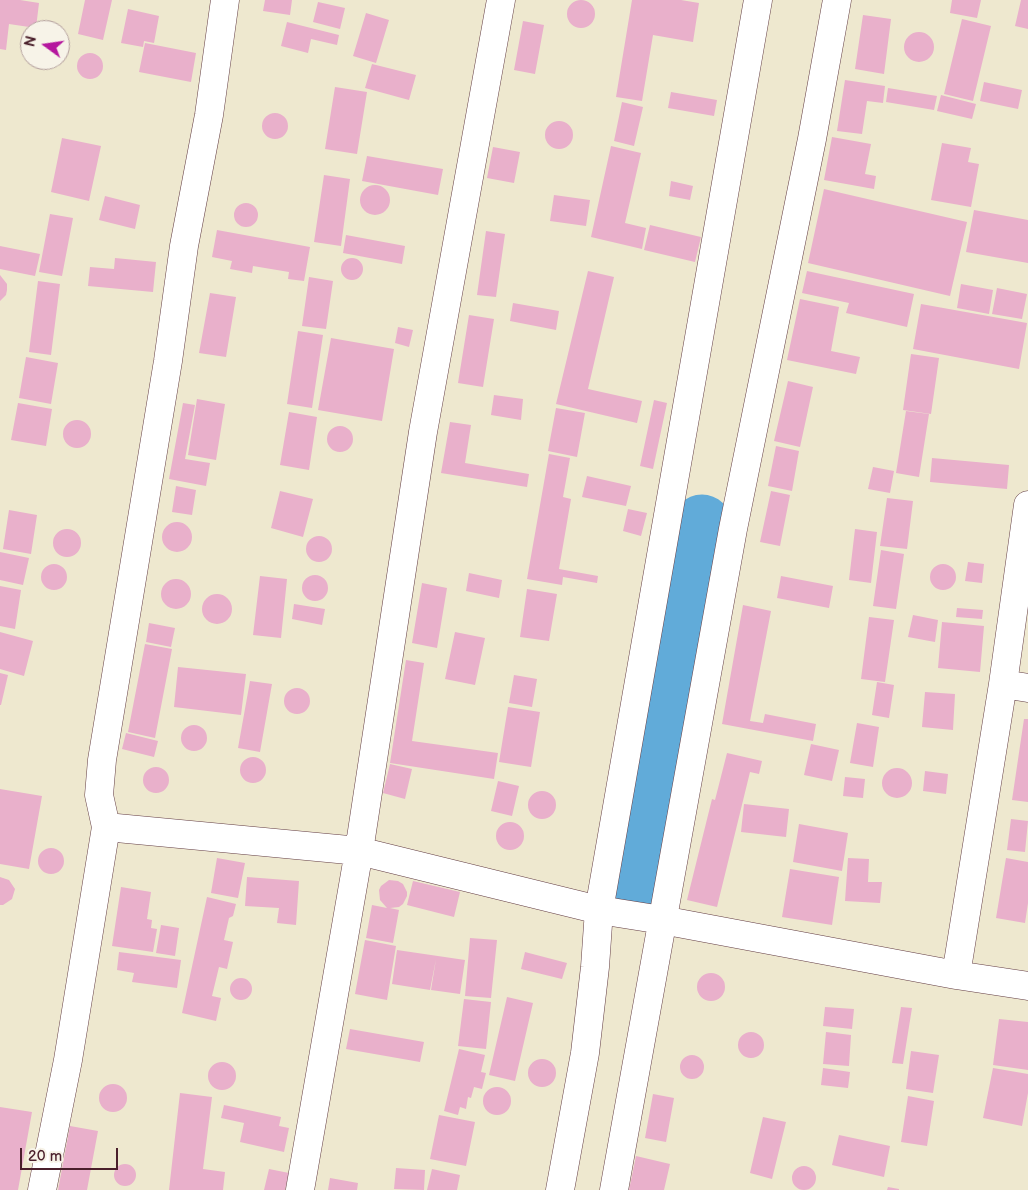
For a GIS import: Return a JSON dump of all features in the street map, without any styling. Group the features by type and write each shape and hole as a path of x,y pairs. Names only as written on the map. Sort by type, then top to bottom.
{"street":[{"path":"42,1190 68,1060 106,827 99,795 102,760 168,361 184,246 209,115 225,0"},
{"path":"300,1190 359,850 423,432 501,0"},
{"path":"560,1190 586,1053 599,910 758,0"},
{"path":"614,1190 733,530 812,139 837,0"},
{"path":"956,975 1016,686 1028,505"},
{"path":"106,827 359,850 599,910 956,975 1028,986"}],"building":[{"path":"0,0 20,0 39,3 37,20 20,20 20,26 9,24 6,50 0,49"},
{"path":"85,0 112,0 103,40 78,34"},
{"path":"265,0 292,0 290,15 263,11"},
{"path":"581,0 591,4 595,14 591,24 581,28 571,24 567,14 571,4"},
{"path":"632,0 681,0 699,3 693,42 653,35 642,101 616,97"},
{"path":"952,0 981,0 977,18 950,13"},
{"path":"1021,0 1028,0 1028,29 1015,26"},
{"path":"318,2 345,8 340,29 313,22"},
{"path":"128,9 159,16 154,43 144,41 143,47 121,43"},
{"path":"366,13 389,20 376,63 353,56"},
{"path":"863,15 891,19 884,74 855,69"},
{"path":"962,19 991,26 973,101 944,94"},
{"path":"523,21 544,25 535,74 514,70"},
{"path":"287,22 339,35 337,45 311,39 308,53 281,46"},
{"path":"919,32 930,36 934,47 930,58 919,62 908,58 904,47 908,36"},
{"path":"145,43 196,53 191,82 139,72"},
{"path":"90,53 99,57 103,66 99,75 90,79 81,75 77,66 81,57"},
{"path":"372,64 416,75 409,100 365,88"},
{"path":"845,80 885,86 883,103 867,101 862,134 837,131"},
{"path":"984,82 1022,90 1018,109 980,101"},
{"path":"335,87 367,92 357,154 325,149"},
{"path":"888,88 937,96 934,110 886,102"},
{"path":"671,92 717,100 714,116 668,108"},
{"path":"941,95 976,104 972,119 937,111"},
{"path":"622,102 643,107 634,146 614,141"},
{"path":"275,113 284,117 288,126 284,135 275,139 266,135 262,126 266,117"},
{"path":"559,121 569,125 573,135 569,145 559,149 549,145 545,135 549,125"},
{"path":"832,137 871,144 865,174 876,176 874,189 824,180"},
{"path":"62,138 101,146 89,201 51,192"},
{"path":"942,143 971,148 968,162 979,164 971,207 931,200"},
{"path":"611,146 641,153 625,223 646,228 642,249 591,237"},
{"path":"493,147 520,152 514,183 487,178"},
{"path":"367,156 443,169 438,195 362,181"},
{"path":"324,175 350,179 341,246 314,242"},
{"path":"671,181 693,186 690,200 669,196"},
{"path":"375,185 381,186 389,194 389,206 381,214 375,215 369,214 361,206 360,200 361,194 369,186"},
{"path":"824,189 967,222 950,296 808,263"},
{"path":"554,195 590,200 586,226 550,221"},
{"path":"105,196 140,205 135,229 99,220"},
{"path":"246,203 255,206 258,215 255,224 246,227 237,224 234,215 237,206"},
{"path":"974,210 1028,220 1028,263 966,252"},
{"path":"50,214 73,218 62,276 39,272"},
{"path":"650,225 701,237 695,262 644,250"},
{"path":"217,230 310,247 304,281 288,279 289,272 253,266 252,273 230,269 232,261 212,257"},
{"path":"486,231 505,234 496,297 477,295"},
{"path":"346,235 405,246 402,264 343,253"},
{"path":"0,246 40,254 35,276 0,269"},
{"path":"115,258 156,262 153,292 88,286 90,267 114,269"},
{"path":"352,258 360,261 363,269 360,277 352,280 344,277 341,269 344,261"},
{"path":"588,271 614,277 588,389 642,401 637,423 556,404"},
{"path":"807,271 914,294 907,327 846,313 849,303 802,293"},
{"path":"0,275 7,284 7,290 6,295 0,301"},
{"path":"309,277 333,281 326,329 302,326"},
{"path":"38,281 60,284 51,355 29,352"},
{"path":"961,284 993,290 989,314 957,308"},
{"path":"997,288 1027,294 1022,319 992,314"},
{"path":"210,293 236,297 226,357 199,353"},
{"path":"800,299 839,307 831,351 860,357 856,374 787,360"},
{"path":"513,303 559,311 556,330 510,321"},
{"path":"921,304 1027,323 1019,369 913,349"},
{"path":"469,315 494,319 483,387 458,383"},
{"path":"398,327 413,330 409,347 395,343"},
{"path":"298,331 323,335 312,408 287,404"},
{"path":"331,338 394,349 382,421 318,410"},
{"path":"911,354 939,358 931,414 903,410"},
{"path":"26,357 58,363 51,404 19,398"},
{"path":"788,381 813,387 800,447 774,441"},
{"path":"494,395 523,399 521,420 491,415"},
{"path":"197,399 225,404 216,460 188,455"},
{"path":"654,400 667,403 653,469 640,466"},
{"path":"18,403 52,409 46,446 11,440"},
{"path":"183,403 195,405 185,459 210,463 206,486 169,479"},
{"path":"556,408 585,413 577,457 548,451"},
{"path":"906,411 929,414 919,477 896,473"},
{"path":"289,412 317,417 309,470 280,465"},
{"path":"77,420 87,424 91,434 87,444 77,448 67,444 63,434 67,424"},
{"path":"450,422 471,425 465,463 529,474 527,487 441,473"},
{"path":"340,426 349,430 353,439 349,448 340,452 331,448 327,439 331,430"},
{"path":"776,446 799,451 792,491 768,486"},
{"path":"549,454 570,458 563,497 571,499 559,569 598,576 597,583 563,577 562,585 527,579"},
{"path":"932,458 1009,465 1007,489 930,482"},
{"path":"873,467 894,471 890,493 868,489"},
{"path":"587,476 631,486 626,506 582,497"},
{"path":"176,486 196,490 192,515 172,512"},
{"path":"280,491 313,499 303,537 271,528"},
{"path":"771,491 790,495 780,546 760,542"},
{"path":"887,498 913,501 907,549 880,546"},
{"path":"628,509 647,513 641,536 623,531"},
{"path":"9,510 37,515 31,554 3,549"},
{"path":"177,522 188,526 192,537 188,548 177,552 166,548 162,537 166,526"},
{"path":"67,529 77,533 81,543 77,553 67,557 57,553 53,543 57,533"},
{"path":"855,529 877,532 871,583 849,580"},
{"path":"319,536 328,540 332,549 328,558 319,562 310,558 306,549 310,540"},
{"path":"881,550 904,554 896,609 873,606"},
{"path":"0,552 29,558 23,585 0,580"},
{"path":"968,562 984,564 982,583 965,581"},
{"path":"54,564 63,568 67,577 63,586 54,590 45,586 41,577 45,568"},
{"path":"943,564 952,568 956,577 952,586 943,590 934,586 930,577 934,568"},
{"path":"469,573 502,580 499,598 466,591"},
{"path":"315,575 325,578 328,588 325,598 315,601 305,598 302,588 305,578"},
{"path":"260,576 287,579 281,638 253,635"},
{"path":"781,576 833,586 829,608 777,598"},
{"path":"176,579 187,583 191,594 187,605 176,609 165,605 161,594 165,583"},
{"path":"422,583 447,588 437,648 412,643"},
{"path":"0,586 21,590 15,629 0,626"},
{"path":"527,589 557,594 549,641 520,637"},
{"path":"217,594 228,598 232,609 228,620 217,624 206,620 202,609 206,598"},
{"path":"294,604 325,609 322,625 292,619"},
{"path":"743,605 771,611 750,721 763,723 765,714 816,724 813,741 722,724"},
{"path":"957,608 983,610 982,619 956,617"},
{"path":"913,615 938,620 935,642 908,637"},
{"path":"869,617 894,620 885,682 861,679"},
{"path":"942,622 984,626 980,672 938,668"},
{"path":"149,623 175,628 171,647 146,642"},
{"path":"0,632 33,641 24,676 0,669"},
{"path":"455,632 485,638 475,685 445,679"},
{"path":"145,644 172,649 155,738 128,732"},
{"path":"406,660 424,663 412,741 498,753 494,779 390,763"},
{"path":"178,667 246,674 241,715 174,707"},
{"path":"0,673 8,675 1,705 0,705"},
{"path":"514,675 537,679 532,707 509,703"},
{"path":"250,681 272,684 260,752 238,748"},
{"path":"877,682 894,685 889,718 872,715"},
{"path":"297,688 306,692 310,701 306,710 297,714 288,710 284,701 288,692"},
{"path":"925,692 955,694 953,730 922,727"},
{"path":"508,707 540,712 531,767 499,762"},
{"path":"1024,719 1028,719 1028,802 1012,800"},
{"path":"857,723 879,727 873,767 850,763"},
{"path":"194,725 203,729 207,738 203,747 194,751 185,747 181,738 185,729"},
{"path":"126,733 158,741 154,757 122,749"},
{"path":"811,744 839,750 832,781 804,775"},
{"path":"727,753 762,761 759,774 750,772 717,907 687,900 712,799 715,800"},
{"path":"253,757 262,761 266,770 262,779 253,783 244,779 240,770 244,761"},
{"path":"390,764 412,769 405,799 383,793"},
{"path":"156,767 165,771 169,780 165,789 156,793 147,789 143,780 147,771"},
{"path":"897,768 908,772 912,783 908,794 897,798 886,794 882,783 886,772"},
{"path":"925,771 948,774 946,794 923,791"},
{"path":"845,777 865,779 863,798 843,796"},
{"path":"498,781 519,786 512,816 491,811"},
{"path":"0,789 42,796 29,869 0,864"},
{"path":"542,791 552,795 556,805 552,815 542,819 532,815 528,805 532,795"},
{"path":"744,804 789,809 786,837 741,832"},
{"path":"1011,819 1028,821 1025,852 1007,850"},
{"path":"510,822 520,826 524,836 520,846 510,850 500,846 496,836 500,826"},
{"path":"799,824 848,833 842,871 793,862"},
{"path":"51,848 60,852 64,861 60,870 51,874 42,870 38,861 42,852"},
{"path":"217,858 245,863 238,898 211,893"},
{"path":"848,858 869,859 868,882 882,882 880,903 845,901"},
{"path":"1006,858 1028,862 1028,903 1025,923 996,918"},
{"path":"790,869 839,877 832,925 782,917"},
{"path":"0,877 9,880 15,889 12,899 3,905 0,905"},
{"path":"247,877 299,881 296,925 277,923 279,908 245,906"},
{"path":"389,880 398,881 403,884 407,892 403,904 399,907 390,908 399,910 393,943 366,938 372,905 387,908 380,900 379,890"},
{"path":"413,881 460,892 454,917 407,905"},
{"path":"121,887 151,892 147,919 152,920 151,928 157,929 153,952 112,946"},
{"path":"207,897 236,904 233,916 229,918 224,940 233,942 227,969 219,967 212,996 221,998 216,1021 182,1013"},
{"path":"161,925 179,928 175,956 156,953"},
{"path":"470,938 497,940 491,998 465,996"},
{"path":"365,940 396,946 387,1000 355,994"},
{"path":"397,950 465,960 460,994 431,990 436,959 430,990 392,984"},
{"path":"119,952 181,960 177,988 132,982 134,973 117,970"},
{"path":"525,952 567,963 562,979 521,969"},
{"path":"711,973 721,977 725,987 721,997 711,1001 701,997 697,987 701,977"},
{"path":"237,978 245,978 252,985 252,993 245,1000 237,1000 230,993 230,985"},
{"path":"507,997 533,1003 515,1081 489,1075"},
{"path":"464,999 491,1002 486,1049 458,1046"},
{"path":"825,1007 854,1009 852,1029 823,1026"},
{"path":"901,1007 912,1008 903,1064 892,1063"},
{"path":"999,1019 1028,1022 1028,1070 993,1065"},
{"path":"350,1029 424,1042 420,1062 346,1049"},
{"path":"751,1032 761,1035 764,1045 761,1055 751,1058 741,1055 738,1045 741,1035"},
{"path":"826,1032 851,1035 849,1066 823,1064"},
{"path":"459,1049 485,1055 481,1072 486,1073 482,1089 474,1087 471,1098 468,1097 466,1109 460,1107 458,1115 444,1111"},
{"path":"911,1051 939,1055 933,1093 906,1089"},
{"path":"692,1055 697,1056 703,1062 703,1072 697,1078 692,1079 687,1078 681,1072 680,1067 681,1062 687,1056"},
{"path":"542,1059 552,1063 556,1073 552,1083 542,1087 532,1083 528,1073 532,1063"},
{"path":"222,1062 232,1066 236,1076 232,1086 222,1090 212,1086 208,1076 212,1066"},
{"path":"823,1068 850,1072 848,1088 821,1085"},
{"path":"993,1068 1028,1074 1028,1093 1022,1126 983,1118"},
{"path":"113,1084 123,1088 127,1098 123,1108 113,1112 103,1108 99,1098 103,1088"},
{"path":"497,1087 507,1091 511,1101 507,1111 497,1115 487,1111 483,1101 487,1091"},
{"path":"180,1093 212,1097 203,1169 225,1172 223,1190 169,1190"},
{"path":"653,1094 674,1098 666,1142 645,1138"},
{"path":"908,1096 934,1101 927,1146 901,1142"},
{"path":"224,1105 281,1117 279,1126 289,1128 284,1152 240,1142 244,1123 221,1118"},
{"path":"0,1107 32,1112 18,1190 0,1190"},
{"path":"439,1115 475,1122 466,1166 430,1159"},
{"path":"763,1117 786,1122 772,1179 750,1173"},
{"path":"70,1126 98,1131 87,1190 58,1190"},
{"path":"839,1135 890,1146 884,1177 832,1165"},
{"path":"636,1156 670,1164 664,1190 629,1190"},
{"path":"121,1164 129,1164 136,1171 136,1179 129,1186 121,1186 114,1179 114,1171"},
{"path":"804,1166 812,1170 816,1178 812,1186 804,1190 796,1186 792,1178 796,1170"},
{"path":"396,1168 425,1170 424,1190 394,1189"},
{"path":"269,1169 289,1173 285,1190 264,1190"},
{"path":"432,1169 460,1175 457,1190 427,1190"},
{"path":"330,1178 358,1183 357,1190 328,1190"},
{"path":"888,1187 899,1189 899,1190 887,1190"}],"waterway":[{"path":"634,888 702,524"}]}
